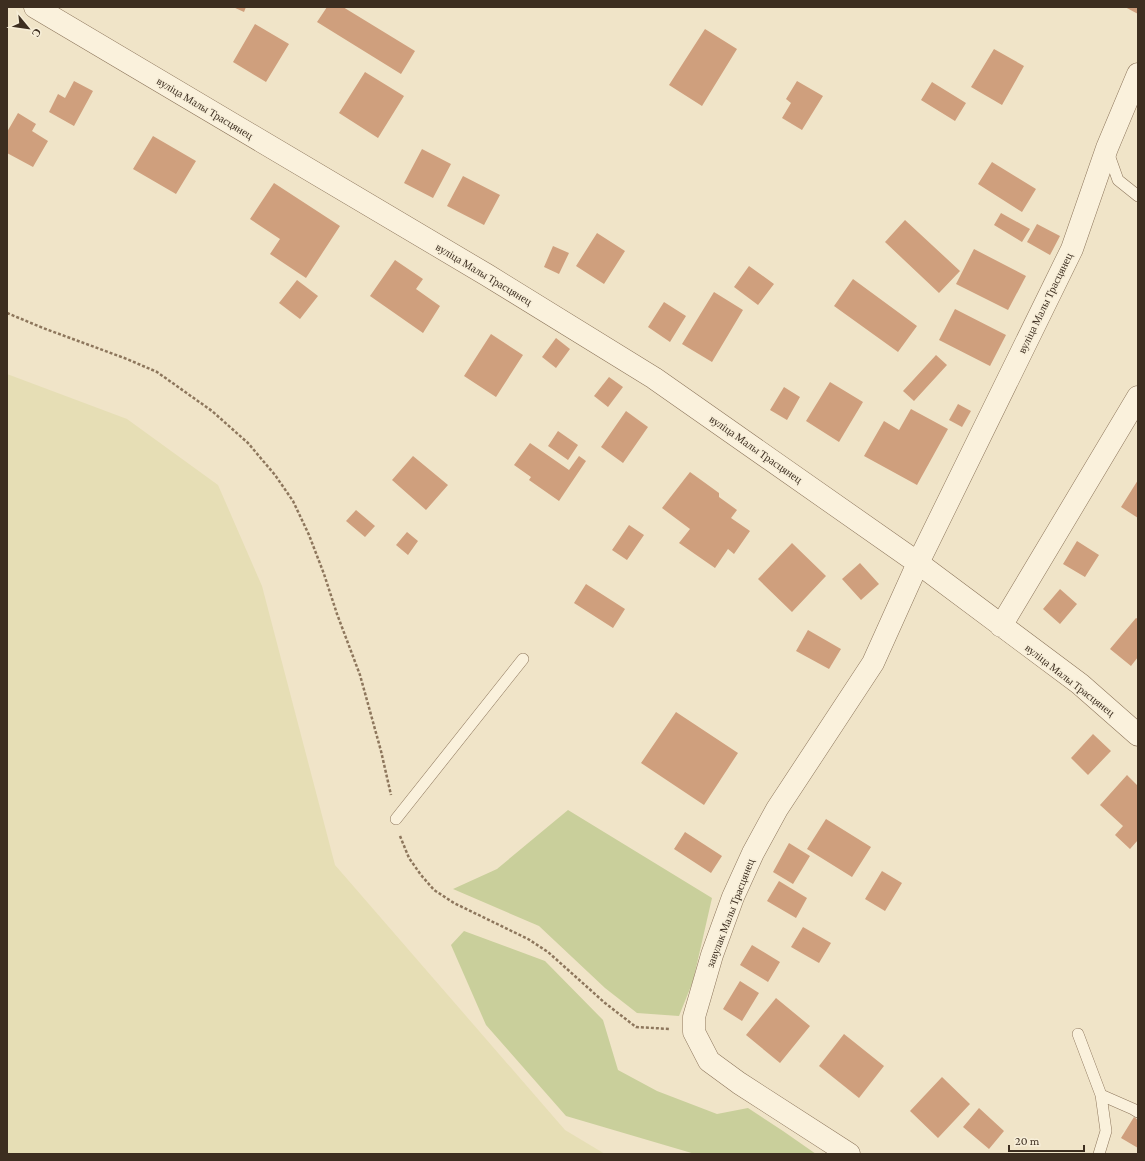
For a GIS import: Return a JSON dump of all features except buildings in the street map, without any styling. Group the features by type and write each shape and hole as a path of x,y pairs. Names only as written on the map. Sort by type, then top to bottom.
{"street":[{"name":"вуліца Малы Трасцянец","path":"35,7 487,275 654,378 918,563 1080,684 1138,735"},
{"name":"вуліца Малы Трасцянец","path":"918,563 1072,249 1107,148 1138,74"},
{"path":"1002,626 1138,397"},
{"name":"завулак Малы Трасцянец","path":"694,1032 694,1017 712,955 733,898 753,853 776,809 873,664 918,563"},
{"path":"694,1032 709,1061 739,1083 849,1154"}],"lane":[{"path":"1107,148 1118,180 1138,196"},
{"path":"396,819 523,659"},
{"path":"1078,1034 1101,1095 1106,1130 1099,1154"},
{"path":"1101,1095 1138,1112"}],"path":[{"path":"7,312 43,328 157,372 212,412 248,443 293,501 310,535 360,675 381,751 401,841 409,858 434,890 454,903 528,939 548,952 605,1003 636,1027 694,1032"}],"shaded area":[{"path":"7,374 127,419 218,485 262,586 335,865 565,1130 605,1154 7,1154"}],"green space":[{"path":"568,810 712,898 693,981 679,1016 637,1013 605,988 539,926 453,889 497,869"},
{"path":"464,931 545,961 603,1020 618,1070 657,1091 717,1114 748,1108 816,1154 695,1154 566,1116 486,1025 451,945"}]}
